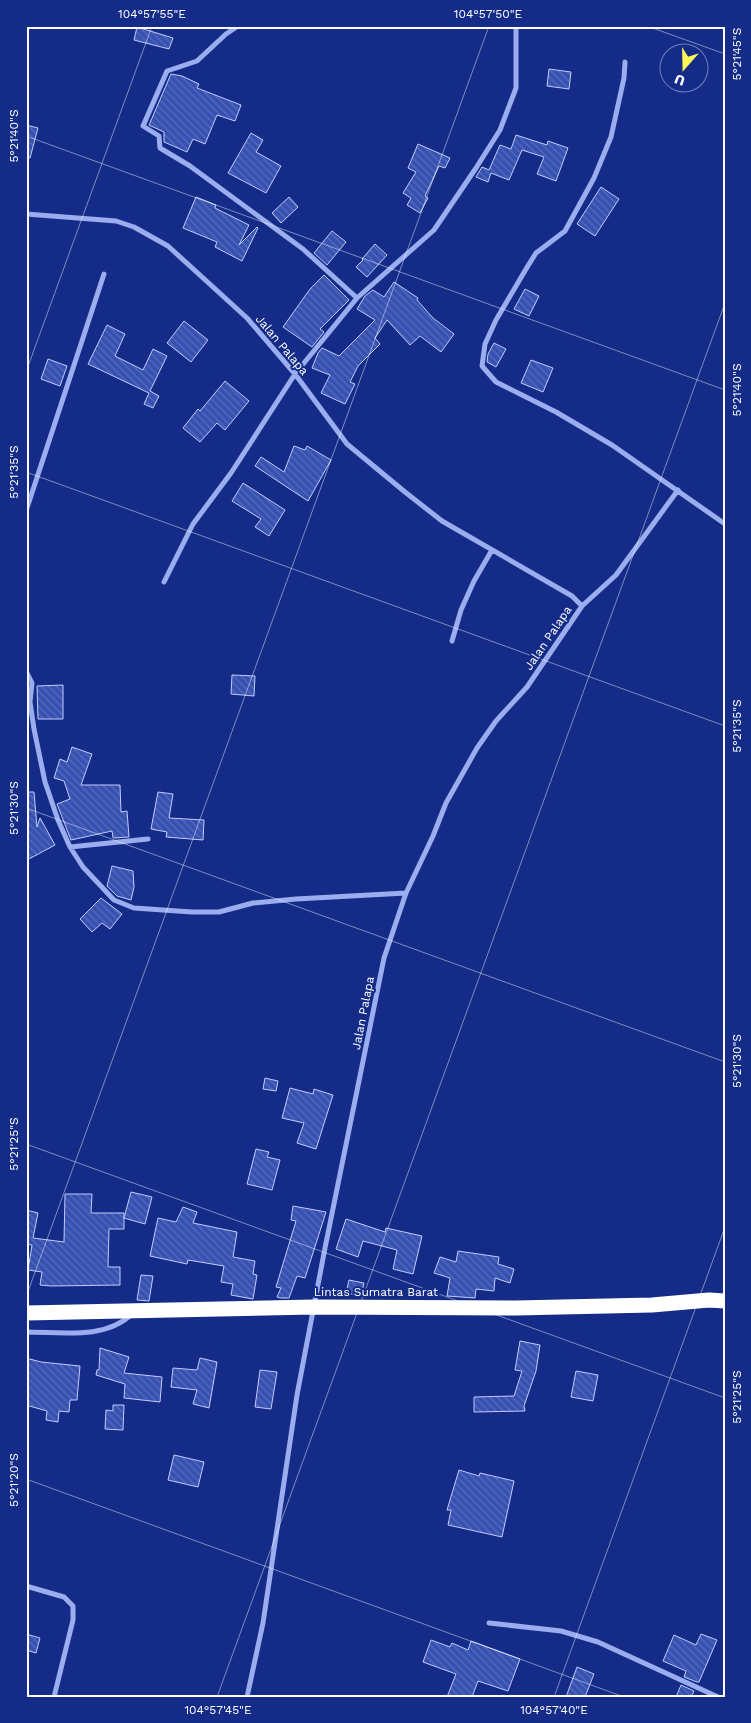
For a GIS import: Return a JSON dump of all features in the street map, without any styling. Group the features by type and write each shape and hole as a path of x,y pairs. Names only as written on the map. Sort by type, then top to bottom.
{"highway":[{"name":"Lintas Sumatra Barat","path":"26,1313 314,1307 516,1308 652,1305 709,1300 725,1301"}],"street":[{"path":"238,26 226,34 197,61 167,71 143,126 159,136 160,148 190,166 303,249 357,298"},
{"path":"164,582 193,524 231,473 295,374 357,298 434,230 500,130 516,88 516,26"},
{"path":"625,62 611,137 594,178 565,231 536,254 521,277 496,320 485,344 482,366 496,382 556,412 612,445 725,524"},
{"name":"Jalan Palapa","path":"26,214 116,221 134,227 168,246 247,318 295,374 347,444 442,521 572,596 582,606 527,687 496,721 477,748 446,803 433,836 406,893 384,958 297,1395 263,1623 247,1697"},
{"path":"26,511 29,494 104,274"},
{"path":"582,606 616,574 678,490"},
{"path":"452,641 461,610 492,550"},
{"path":"26,671 32,683 30,702 45,782 58,820 70,846 83,867 114,900 134,908 219,912 253,904 288,900 406,893"},
{"path":"70,846 148,839"},
{"path":"26,1332 93,1332 124,1322 136,1310"},
{"path":"26,1586 64,1597 73,1606 73,1620 54,1697"},
{"path":"489,1623 561,1631 598,1642 718,1697"}],"building":[{"path":"137,27 173,38 169,49 134,40"},
{"path":"549,69 571,72 569,89 547,86"},
{"path":"171,74 182,76 199,84 197,88 241,105 235,121 217,115 205,144 193,139 187,152 164,142 164,132 149,125"},
{"path":"26,125 38,128 30,158 26,157"},
{"path":"251,133 263,140 256,152 281,166 266,193 228,173"},
{"path":"516,135 547,145 548,141 568,148 556,181 537,174 544,157 522,150 509,180 491,173 488,182 476,177 482,167 489,170 500,145 511,149"},
{"path":"418,144 450,158 445,168 439,166 425,196 428,198 420,213 407,205 411,198 403,193 416,172 408,168"},
{"path":"601,187 619,199 595,236 577,224"},
{"path":"196,197 216,205 215,208 249,225 239,245 258,228 242,261 215,247 217,242 183,228"},
{"path":"289,197 298,207 281,223 272,213"},
{"path":"332,231 346,242 327,265 314,253"},
{"path":"375,244 387,255 367,277 356,267"},
{"path":"324,275 349,300 320,329 324,332 312,347 283,327 310,289"},
{"path":"394,282 418,298 417,300 433,318 454,334 441,352 420,336 410,345 387,320 375,338 380,344 358,366 350,382 355,384 345,404 321,393 330,375 312,368 318,353 322,348 339,356 375,320 357,309 365,296 373,290 384,297"},
{"path":"525,289 539,296 529,316 514,309"},
{"path":"184,321 208,340 191,362 167,343"},
{"path":"107,325 125,334 115,356 143,370 153,349 167,356 150,391 159,396 153,408 144,404 149,393 88,364"},
{"path":"494,343 506,349 496,367 487,362 488,354"},
{"path":"48,359 67,366 60,386 41,379"},
{"path":"531,360 553,368 543,392 521,383"},
{"path":"225,381 249,401 225,430 217,423 200,442 183,428"},
{"path":"294,446 305,450 307,446 331,460 308,501 255,466 261,457 284,472"},
{"path":"243,483 285,510 269,536 255,527 261,519 232,501"},
{"path":"232,675 255,676 254,696 231,694"},
{"path":"63,685 63,719 38,719 37,686"},
{"path":"72,747 92,754 81,785 120,785 121,812 127,811 129,837 113,838 112,831 71,840 57,804 70,799 64,781 54,778 60,759 67,762"},
{"path":"26,792 34,792 37,827 40,818 55,845 27,860 28,855 26,851"},
{"path":"158,792 173,794 169,818 204,820 203,840 166,837 167,832 151,829"},
{"path":"112,866 133,871 134,887 131,900 117,896 107,886"},
{"path":"101,898 122,914 110,929 102,923 92,932 80,919"},
{"path":"265,1078 278,1081 276,1091 263,1089"},
{"path":"290,1088 313,1094 314,1089 333,1095 316,1149 297,1143 304,1123 282,1118"},
{"path":"256,1149 269,1152 267,1157 280,1160 272,1190 247,1184"},
{"path":"131,1192 152,1197 145,1224 124,1218"},
{"path":"65,1194 92,1194 91,1213 124,1213 124,1229 109,1229 108,1267 120,1267 120,1285 40,1285 42,1272 28,1270 32,1245 26,1244 26,1210 38,1213 33,1238 64,1242"},
{"path":"293,1206 326,1212 305,1278 297,1276 289,1298 281,1298 277,1297 281,1288 276,1287 296,1221 291,1220"},
{"path":"183,1207 197,1212 193,1223 237,1232 233,1257 255,1261 253,1274 257,1275 253,1299 231,1295 233,1284 221,1282 224,1266 188,1260 187,1264 150,1256 158,1218 176,1222"},
{"path":"346,1219 385,1232 386,1228 422,1236 413,1274 393,1269 397,1250 363,1241 358,1257 336,1249"},
{"path":"458,1251 499,1257 498,1264 514,1269 510,1283 495,1278 494,1291 476,1289 475,1298 447,1296 450,1278 434,1273 440,1257 456,1262"},
{"path":"141,1275 153,1276 149,1301 137,1300"},
{"path":"349,1280 364,1283 361,1296 346,1293"},
{"path":"520,1341 540,1345 536,1371 524,1406 525,1411 474,1412 474,1397 514,1396 522,1371 515,1370"},
{"path":"100,1348 129,1357 124,1373 162,1377 160,1402 124,1398 125,1384 96,1375 97,1370 99,1370"},
{"path":"26,1358 41,1362 80,1366 77,1400 70,1400 69,1412 59,1411 58,1422 46,1420 47,1411 26,1405"},
{"path":"200,1358 217,1362 209,1408 193,1404 197,1390 171,1387 173,1368 197,1370"},
{"path":"260,1370 277,1372 271,1409 255,1407"},
{"path":"576,1371 598,1375 593,1401 571,1397"},
{"path":"113,1405 124,1405 123,1430 105,1429 106,1410 113,1411"},
{"path":"174,1455 204,1462 198,1487 168,1480"},
{"path":"459,1470 479,1476 480,1473 514,1481 502,1537 448,1525 451,1510 447,1510"},
{"path":"26,1634 40,1638 36,1653 26,1650"},
{"path":"701,1634 717,1640 699,1682 697,1682 684,1677 686,1671 663,1661 674,1635 696,1645"},
{"path":"431,1640 450,1647 452,1643 468,1650 471,1641 520,1659 508,1691 478,1681 472,1697 447,1697 456,1674 423,1662"},
{"path":"577,1667 594,1674 585,1697 566,1697"},
{"path":"681,1685 694,1691 691,1697 676,1697"}]}
